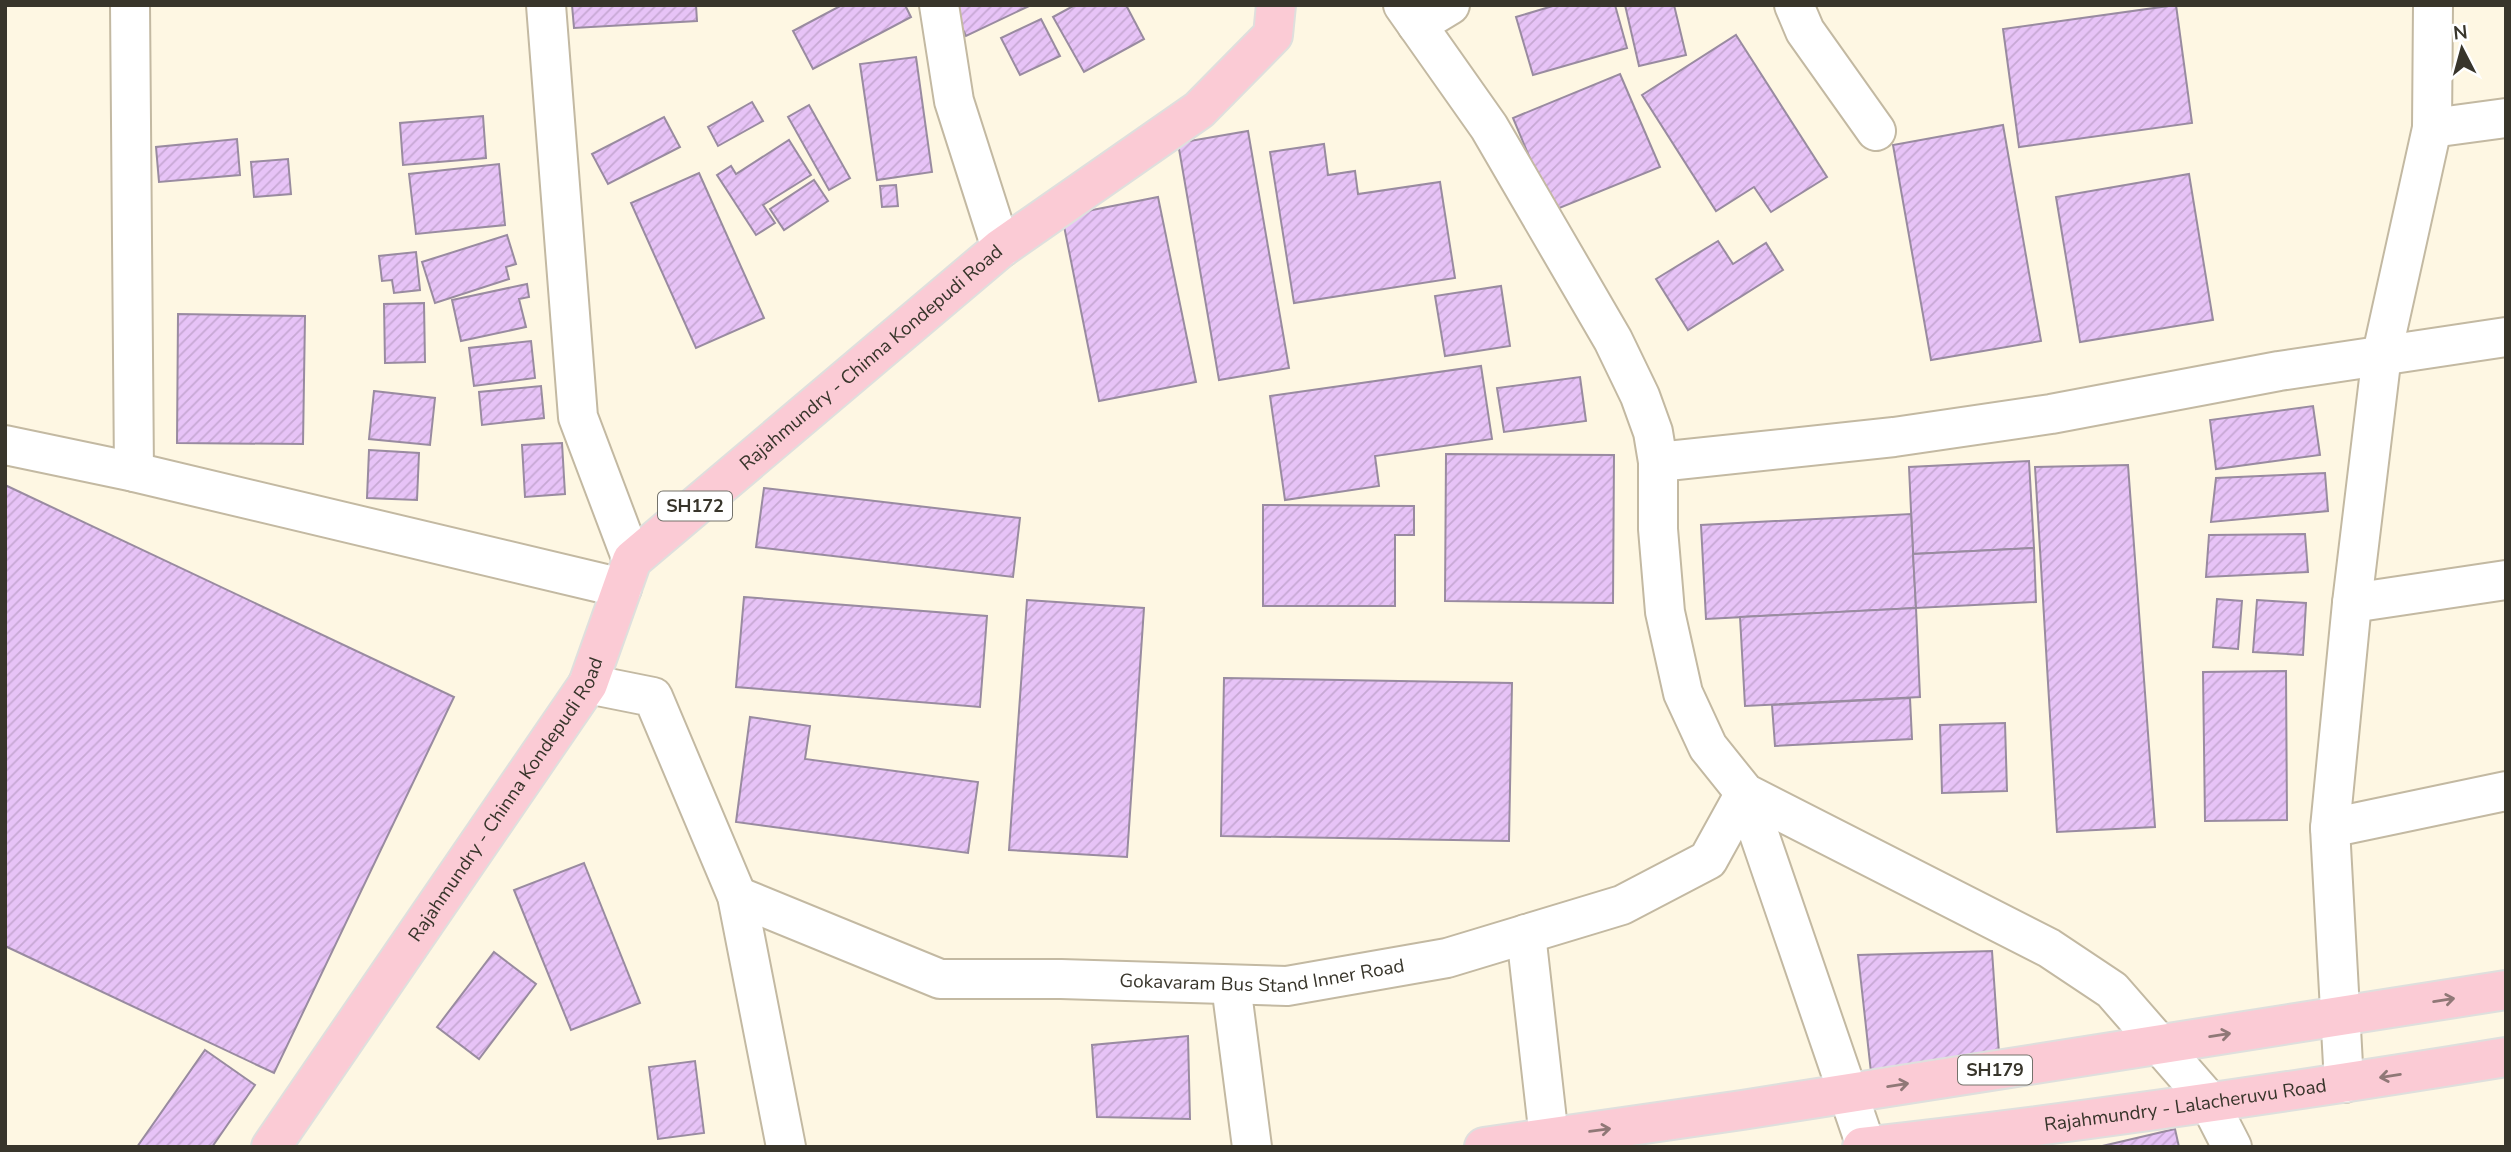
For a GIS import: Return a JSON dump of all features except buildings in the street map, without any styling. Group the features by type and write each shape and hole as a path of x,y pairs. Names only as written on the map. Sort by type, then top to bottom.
{"main road":[{"name":"Rajahmundry - Chinna Kondepudi Road","path":"271,1147 588,684 627,574 1001,248 1199,110 1273,34 1276,5"},
{"name":"SH179","path":"1484,1147 1549,1142 2506,990"},
{"name":"Rajahmundry - Lalacheruvu Road","path":"1864,1147 2028,1137 2208,1100 2344,1083 2506,1057"}],"street":[{"path":"130,5 134,472"},
{"path":"5,445 627,574 578,417 546,5"},
{"path":"939,5 954,102 1001,248"},
{"path":"1450,5 1410,15 1489,127 1613,340 1640,396 1653,432 1658,462 1658,529 1665,612 1683,693 1708,747 1745,793 1864,1147"},
{"path":"1794,5 1805,32 1876,131"},
{"path":"2344,1083 2330,828 2352,603 2382,354 2432,128 2432,5"},
{"path":"2432,128 2506,118"},
{"path":"1658,462 1894,437 2051,414 2382,354 2506,337"},
{"path":"2352,603 2506,580"},
{"path":"588,684 653,697 737,896 786,1147"},
{"path":"2330,828 2506,791"},
{"path":"1745,793 2049,948 2112,990 2208,1100 2232,1147"},
{"name":"Gokavaram Bus Stand Inner Road","path":"737,896 940,979 1061,979 1287,986 1447,958 1622,905 1708,860 1745,793"},
{"path":"1526,934 1549,1142"},
{"path":"1231,985 1252,1147"}]}
